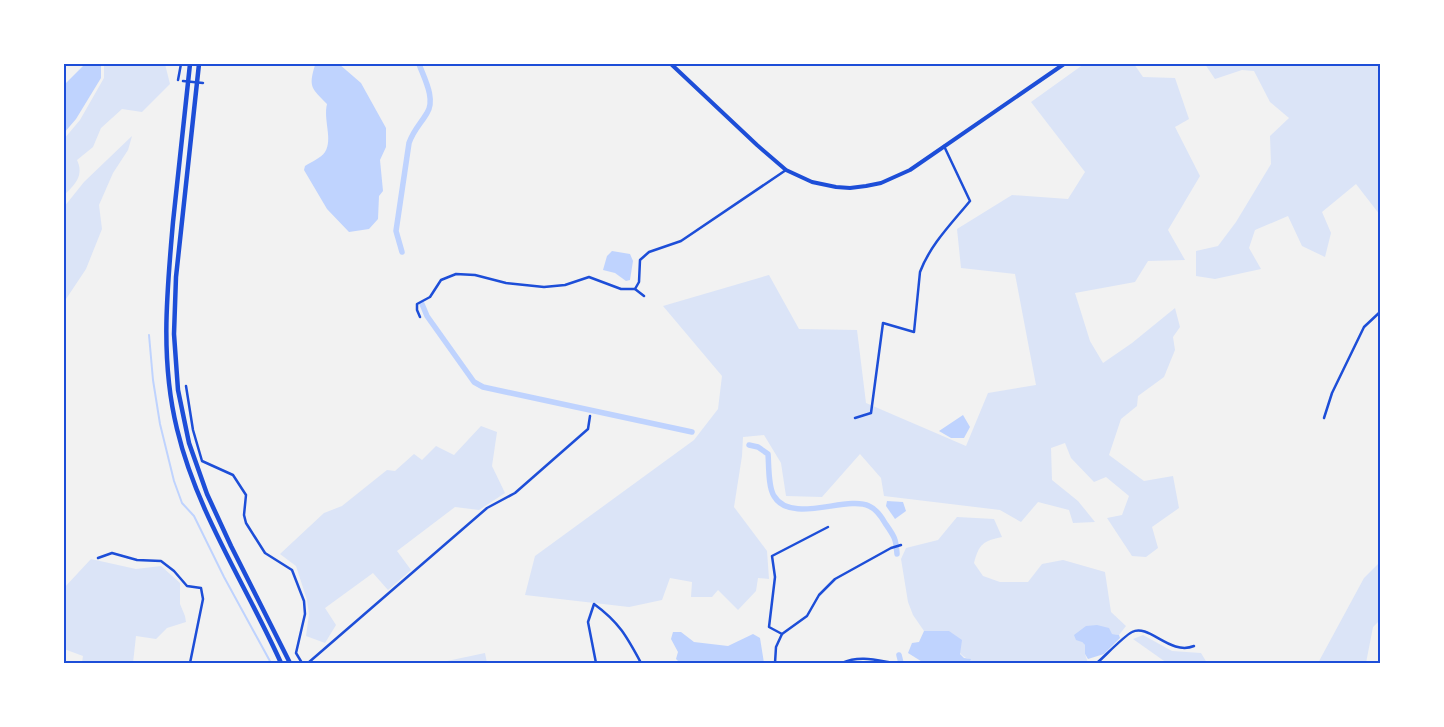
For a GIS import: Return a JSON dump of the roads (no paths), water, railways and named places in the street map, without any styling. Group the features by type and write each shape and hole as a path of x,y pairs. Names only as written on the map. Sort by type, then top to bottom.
{"highway":[{"path":"190,64 166,309 170,397 177,429 197,491 224,551 281,663"},
{"path":"199,64 176,277 174,334 178,390 189,443 206,494 290,663"}],"main road":[{"path":"671,64 786,170 801,178 822,185 843,188 866,186 894,178 1064,64"}],"street":[{"path":"178,80 181,64"},
{"path":"183,81 203,83"},
{"path":"855,418 871,413 883,323 914,332 920,272 923,264 933,246 970,201 944,146"},
{"path":"635,289 639,282 640,260 649,252 681,241 786,170"},
{"path":"420,317 417,304 430,296 441,280 456,274 475,275 506,283 544,287 565,285 589,277 621,289 635,289 644,296"},
{"path":"1324,418 1332,393 1364,327 1380,312"},
{"path":"186,386 192,430 202,461 233,475 246,495 244,515 246,523 265,553 292,570 304,601 305,614 296,653 302,663"},
{"path":"308,663 487,508 515,493 588,429 590,416"},
{"path":"782,634 769,627 774,577 772,556 828,527"},
{"path":"775,663 776,647 782,634 807,616 819,596 835,579 891,548 902,545"},
{"path":"98,558 112,553 137,560 160,561 174,571 187,586 201,588 203,599 190,663"},
{"path":"596,663 588,622 594,604 611,616 628,638 641,663"},
{"path":"1097,663 1132,632 1142,630 1173,647 1188,648 1194,646"},
{"path":"842,663 850,659 864,658 894,663"}],"water":[{"path":"89,64 101,66 101,78 76,119 64,133 64,85 83,66"},
{"path":"339,64 361,83 386,128 386,147 380,160 383,191 379,196 378,219 369,229 349,232 327,209 304,170 305,166 325,152 328,141 327,104 315,91 312,83 315,65"},
{"path":"612,251 630,254 633,261 630,280 626,281 615,273 603,270 607,256"},
{"path":"963,415 970,427 964,438 951,438 939,431"},
{"path":"887,501 903,502 906,511 895,519 886,506"},
{"path":"1097,625 1109,628 1112,634 1119,635 1120,638 1104,654 1088,659 1085,654 1085,645 1076,640 1074,635 1086,626"},
{"path":"924,631 949,631 962,640 960,654 964,658 971,659 969,663 924,663 908,653 912,643 919,642"},
{"path":"673,632 681,632 694,642 728,646 753,634 760,638 764,663 680,663 676,659 678,652 671,639"}],"waterway":[{"path":"402,252 396,231 409,143 427,113 430,101 430,95 419,64"},
{"path":"422,304 427,316 474,382 483,387 692,432"},
{"path":"149,335 153,380 160,424 174,481 182,503 194,516 224,577 271,663"},
{"path":"749,445 758,447 768,454 772,492 782,504 793,508 806,509 847,504 869,506 878,513 892,534 897,554"},
{"path":"899,655 901,663"}]}
